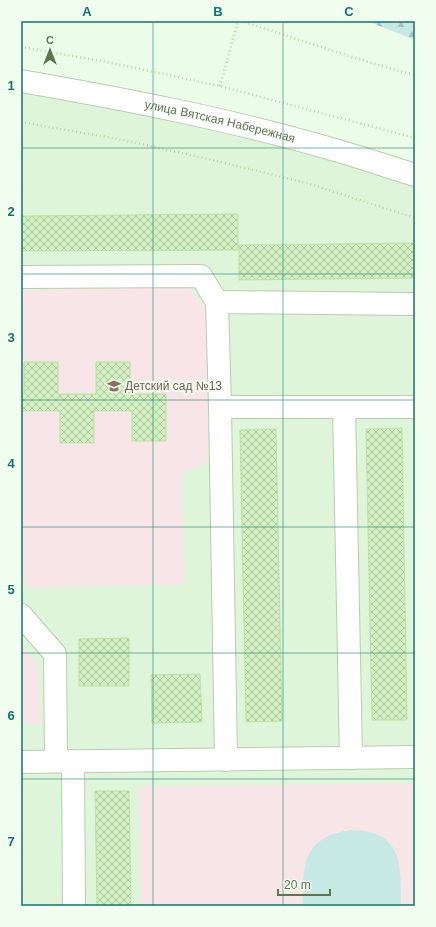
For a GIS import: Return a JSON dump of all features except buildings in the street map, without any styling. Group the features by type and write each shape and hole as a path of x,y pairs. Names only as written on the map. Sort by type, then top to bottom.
{"street":[{"name":"улица Вятская Набережная","path":"21,81 84,92 215,120 328,148 415,175"},
{"path":"21,277 201,276 217,302 226,760"},
{"path":"217,302 415,304"},
{"path":"220,407 415,407"},
{"path":"344,407 350,758"},
{"path":"21,615 55,654 74,906"},
{"path":"21,762 415,757"}],"path":[{"path":"220,86 239,21 318,45 375,65 415,75"},
{"path":"21,47 102,61 220,86 415,138"},
{"path":"21,122 123,140 217,160 310,184 415,218"}],"shaded area":[{"path":"21,81 415,175 415,906 21,906"},
{"name":"Детский сад №13","path":"189,287 207,311 208,462 182,473 185,584 29,588 21,579 21,290"},
{"path":"21,643 38,664 41,723 21,723"},
{"path":"415,783 415,906 141,906 139,787"}],"green space":[{"path":"365,21 415,21 415,40 372,23"},
{"path":"351,830 368,832 381,836 390,843 396,853 399,864 401,906 303,906 305,866 314,846 323,839"}],"place":[{"name":"Детский сад №13","path":"114,386"}]}
